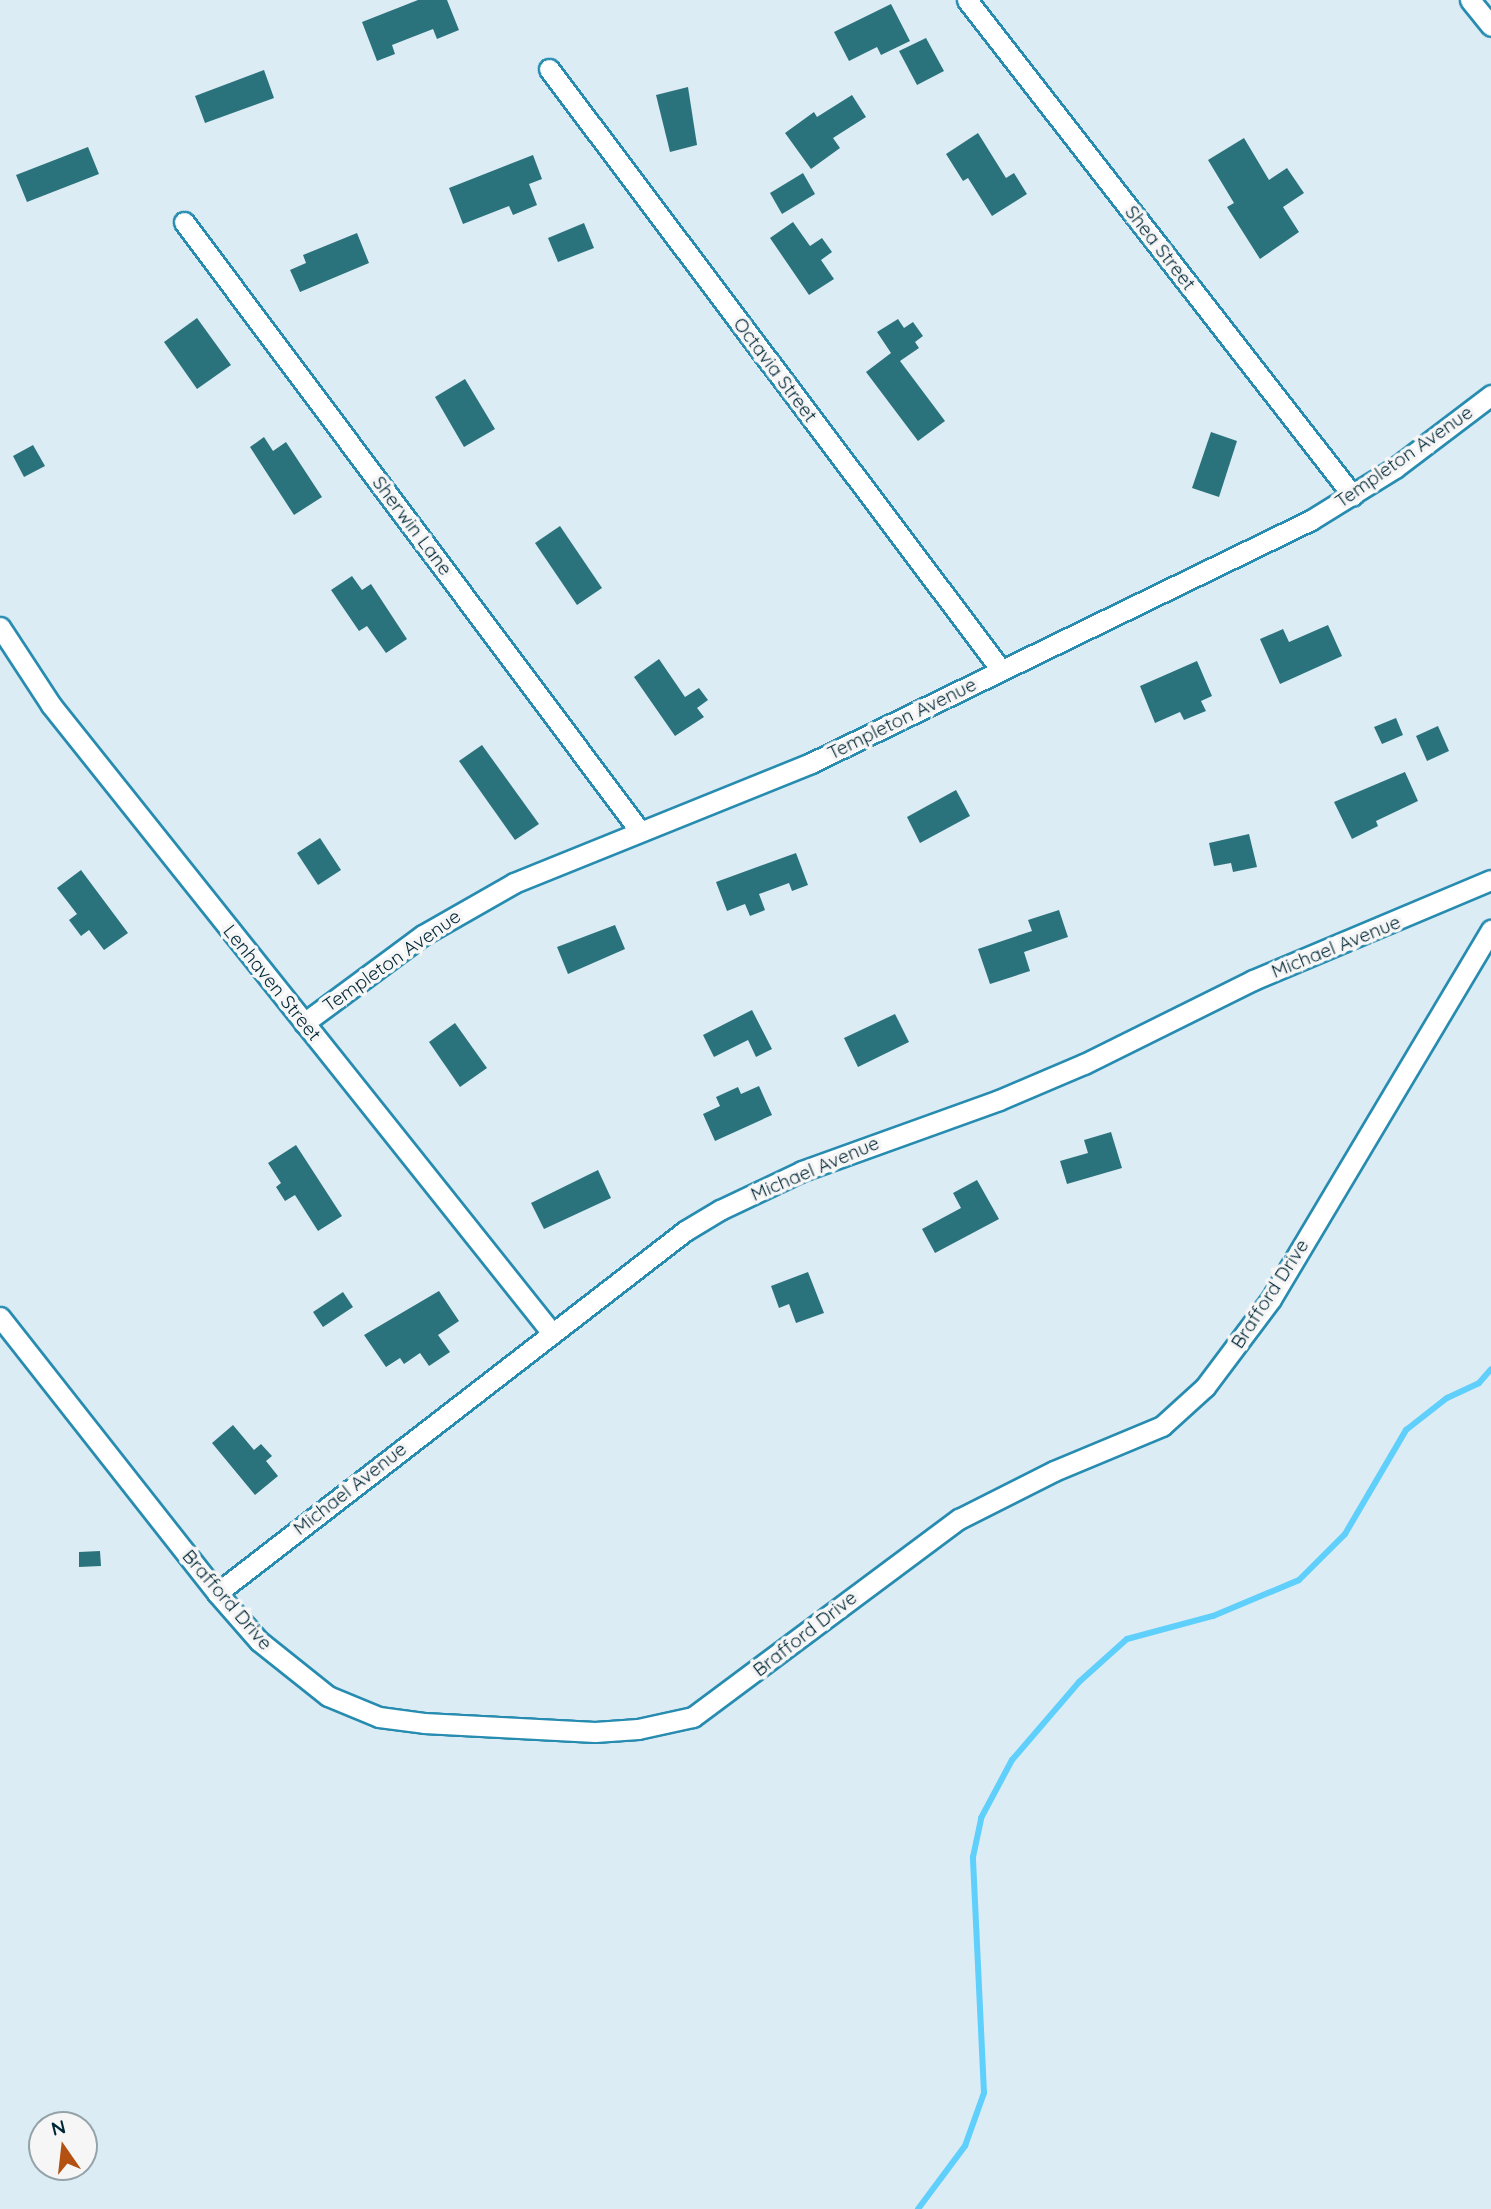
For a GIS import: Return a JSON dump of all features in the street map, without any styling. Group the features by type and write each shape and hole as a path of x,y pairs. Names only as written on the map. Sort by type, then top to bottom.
{"street":[{"name":"Shea Street","path":"967,0 1353,496"},
{"path":"1471,0 1491,26"},
{"name":"Octavia Street","path":"549,69 1000,670"},
{"name":"Sherwin Lane","path":"184,222 639,830"},
{"name":"Templeton Avenue","path":"304,1023 455,914 552,865 811,763 1353,496 1491,395"},
{"name":"Lenhaven Street","path":"0,627 51,705 552,1333"},
{"name":"Michael Avenue","path":"217,1593 685,1230 720,1210 802,1171 1072,1069 1253,980 1491,880"},
{"name":"Brafford Drive","path":"0,1317 217,1593 259,1641 304,1681 379,1717 595,1732 638,1729 693,1717 959,1519 1054,1471 1162,1426 1205,1387 1270,1299 1491,930"}],"building":[{"path":"418,0 447,0 459,30 437,39 433,29 392,45 395,54 377,61 362,22"},
{"path":"891,4 910,41 881,55 877,47 849,61 834,32"},
{"path":"926,38 944,71 917,85 899,51"},
{"path":"264,70 274,98 205,123 195,96"},
{"path":"688,87 697,145 670,152 656,95"},
{"path":"852,95 866,117 833,138 840,148 811,169 785,133 814,112 817,117"},
{"path":"978,133 1006,178 1014,173 1027,194 992,216 968,178 963,181 946,154"},
{"path":"1244,138 1269,180 1287,168 1304,193 1283,207 1299,232 1260,259 1227,207 1234,203 1208,160"},
{"path":"88,147 99,174 27,202 16,175"},
{"path":"533,155 542,179 529,184 537,205 513,215 509,206 463,224 449,188"},
{"path":"803,173 815,194 782,214 770,193"},
{"path":"793,222 810,246 822,238 832,252 821,260 834,279 809,295 770,238"},
{"path":"584,223 594,248 558,262 548,238"},
{"path":"357,233 369,263 300,292 290,270 306,263 303,255"},
{"path":"197,318 231,365 197,389 164,342"},
{"path":"898,319 904,328 913,322 923,336 915,342 919,348 900,361 945,421 918,441 866,372 891,353 877,332"},
{"path":"465,379 495,429 464,447 435,397"},
{"path":"1211,432 1237,441 1219,497 1192,488"},
{"path":"264,437 273,451 286,442 322,497 294,515 250,447"},
{"path":"33,445 45,466 24,477 13,456"},
{"path":"560,526 602,588 577,605 535,543"},
{"path":"352,576 362,590 371,584 407,639 386,653 367,626 359,631 331,590"},
{"path":"1328,625 1342,656 1280,684 1260,639 1283,629 1289,642"},
{"path":"659,659 685,697 699,688 708,700 697,708 704,717 675,736 634,677"},
{"path":"1197,661 1212,696 1201,701 1206,711 1184,720 1180,712 1155,723 1140,686"},
{"path":"1396,718 1403,735 1382,744 1374,727"},
{"path":"1438,726 1449,751 1427,761 1416,736"},
{"path":"482,745 539,824 515,840 459,761"},
{"path":"1405,772 1418,801 1376,821 1378,826 1352,839 1334,802"},
{"path":"956,790 970,816 920,843 907,817"},
{"path":"1249,834 1257,867 1233,872 1231,863 1214,866 1209,843"},
{"path":"320,838 341,870 318,885 297,853"},
{"path":"796,853 808,885 792,891 789,883 759,894 765,910 750,916 745,904 727,911 716,882"},
{"path":"81,870 128,933 104,950 89,930 81,936 69,920 77,914 57,888"},
{"path":"1059,910 1068,937 1024,952 1030,971 990,984 978,949 1032,931 1028,920"},
{"path":"615,925 625,949 568,974 557,947"},
{"path":"752,1010 772,1049 756,1057 748,1040 714,1057 703,1035"},
{"path":"895,1014 909,1042 858,1067 844,1038"},
{"path":"455,1023 487,1068 460,1087 429,1042"},
{"path":"759,1086 772,1115 715,1141 703,1114 720,1106 716,1097 738,1087 741,1094"},
{"path":"1111,1132 1122,1168 1067,1184 1060,1161 1088,1153 1084,1140"},
{"path":"296,1145 342,1216 318,1231 295,1195 285,1201 276,1187 281,1183 268,1163"},
{"path":"598,1170 611,1198 544,1229 531,1203"},
{"path":"977,1180 999,1219 935,1253 922,1229 961,1208 953,1193"},
{"path":"808,1272 824,1313 796,1323 789,1304 779,1308 771,1286"},
{"path":"439,1291 459,1321 438,1335 450,1352 429,1366 420,1353 404,1364 400,1358 386,1367 364,1335"},
{"path":"343,1292 353,1307 323,1327 313,1312"},
{"path":"233,1425 254,1450 261,1444 272,1456 266,1461 278,1476 255,1495 212,1443"},
{"path":"100,1551 101,1566 79,1567 79,1552"}],"waterway":[{"path":"918,2209 965,2146 984,2093 973,1857 981,1818 1012,1760 1079,1682 1127,1639 1213,1616 1299,1580 1345,1534 1406,1430 1447,1398 1479,1383 1491,1369"}]}
